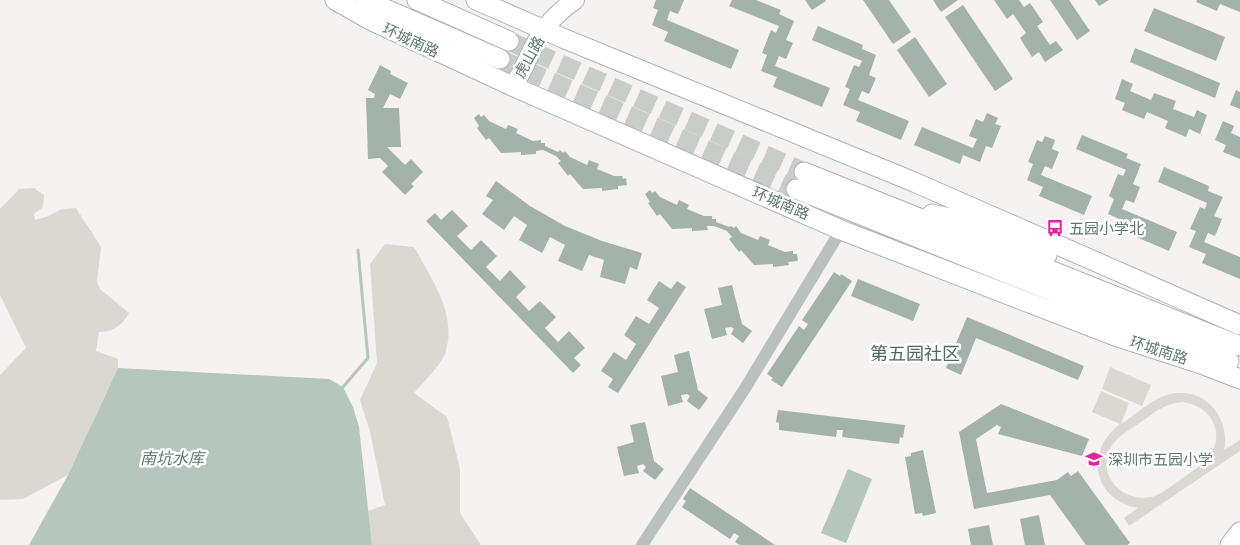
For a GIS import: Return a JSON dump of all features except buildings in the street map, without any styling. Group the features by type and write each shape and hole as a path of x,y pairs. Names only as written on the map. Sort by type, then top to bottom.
{"main road":[{"name":"环城南路","path":"334,0 372,21 512,86 841,230 1115,336 1240,379"},
{"name":"环城南路","path":"365,0 500,58"},
{"path":"417,0 509,40"},
{"path":"476,0 914,182 1240,324"},
{"name":"环城南路","path":"1240,346 876,202 800,180 918,238 1240,365"},
{"path":"876,202 959,220 1140,293 1222,317"},
{"path":"918,238 1115,336"},
{"path":"1230,545 1240,532"}],"street":[{"name":"虎山路","path":"512,86 521,75 534,45 543,12 556,0"},
{"name":"虎山路","path":"539,27 575,0"},
{"path":"642,545 744,390 841,230"}],"shaded area":[{"path":"34,188 44,195 43,207 34,214 35,220 62,209 76,208 101,247 97,282 100,289 129,313 117,327 109,331 99,332 96,351 118,359 118,368 68,475 23,499 0,500 0,375 26,348 0,295 0,209 19,189"},
{"path":"385,244 414,247 435,285 446,312 448,340 445,354 436,368 414,393 447,417 460,469 460,513 481,545 372,545 368,511 385,505 370,432 360,400 377,363 370,264"},
{"path":"1110,367 1151,385 1142,406 1102,389"},
{"path":"1101,391 1129,403 1121,424 1161,397 1180,393 1192,394 1211,406 1218,415 1225,437 1224,450 1240,440 1240,451 1129,526 1124,518 1138,508 1123,503 1111,495 1103,485 1099,473 1098,460 1101,447 1120,424 1092,412","holes":["1187,403 1204,411 1211,418 1216,431 1214,448 1205,461 1155,496 1144,498 1133,496 1116,486 1110,478 1107,469 1107,458 1114,443 1126,432 1162,408 1171,404"]}],"water":[{"name":"南坑水库","path":"118,368 329,379 343,387 353,407 359,427 372,545 29,545 68,475"},
{"path":"848,469 872,479 846,543 821,533"}],"waterway":[{"path":"343,387 368,358 358,250"}],"tunnel":[{"path":"509,41 804,172"},
{"path":"500,59 796,189"}],"place":[{"name":"五园小学北","path":"1055,228"},
{"name":"深圳市五园小学","path":"1094,459"}],"district":[{"name":"第五园社区","path":"915,353"}]}
